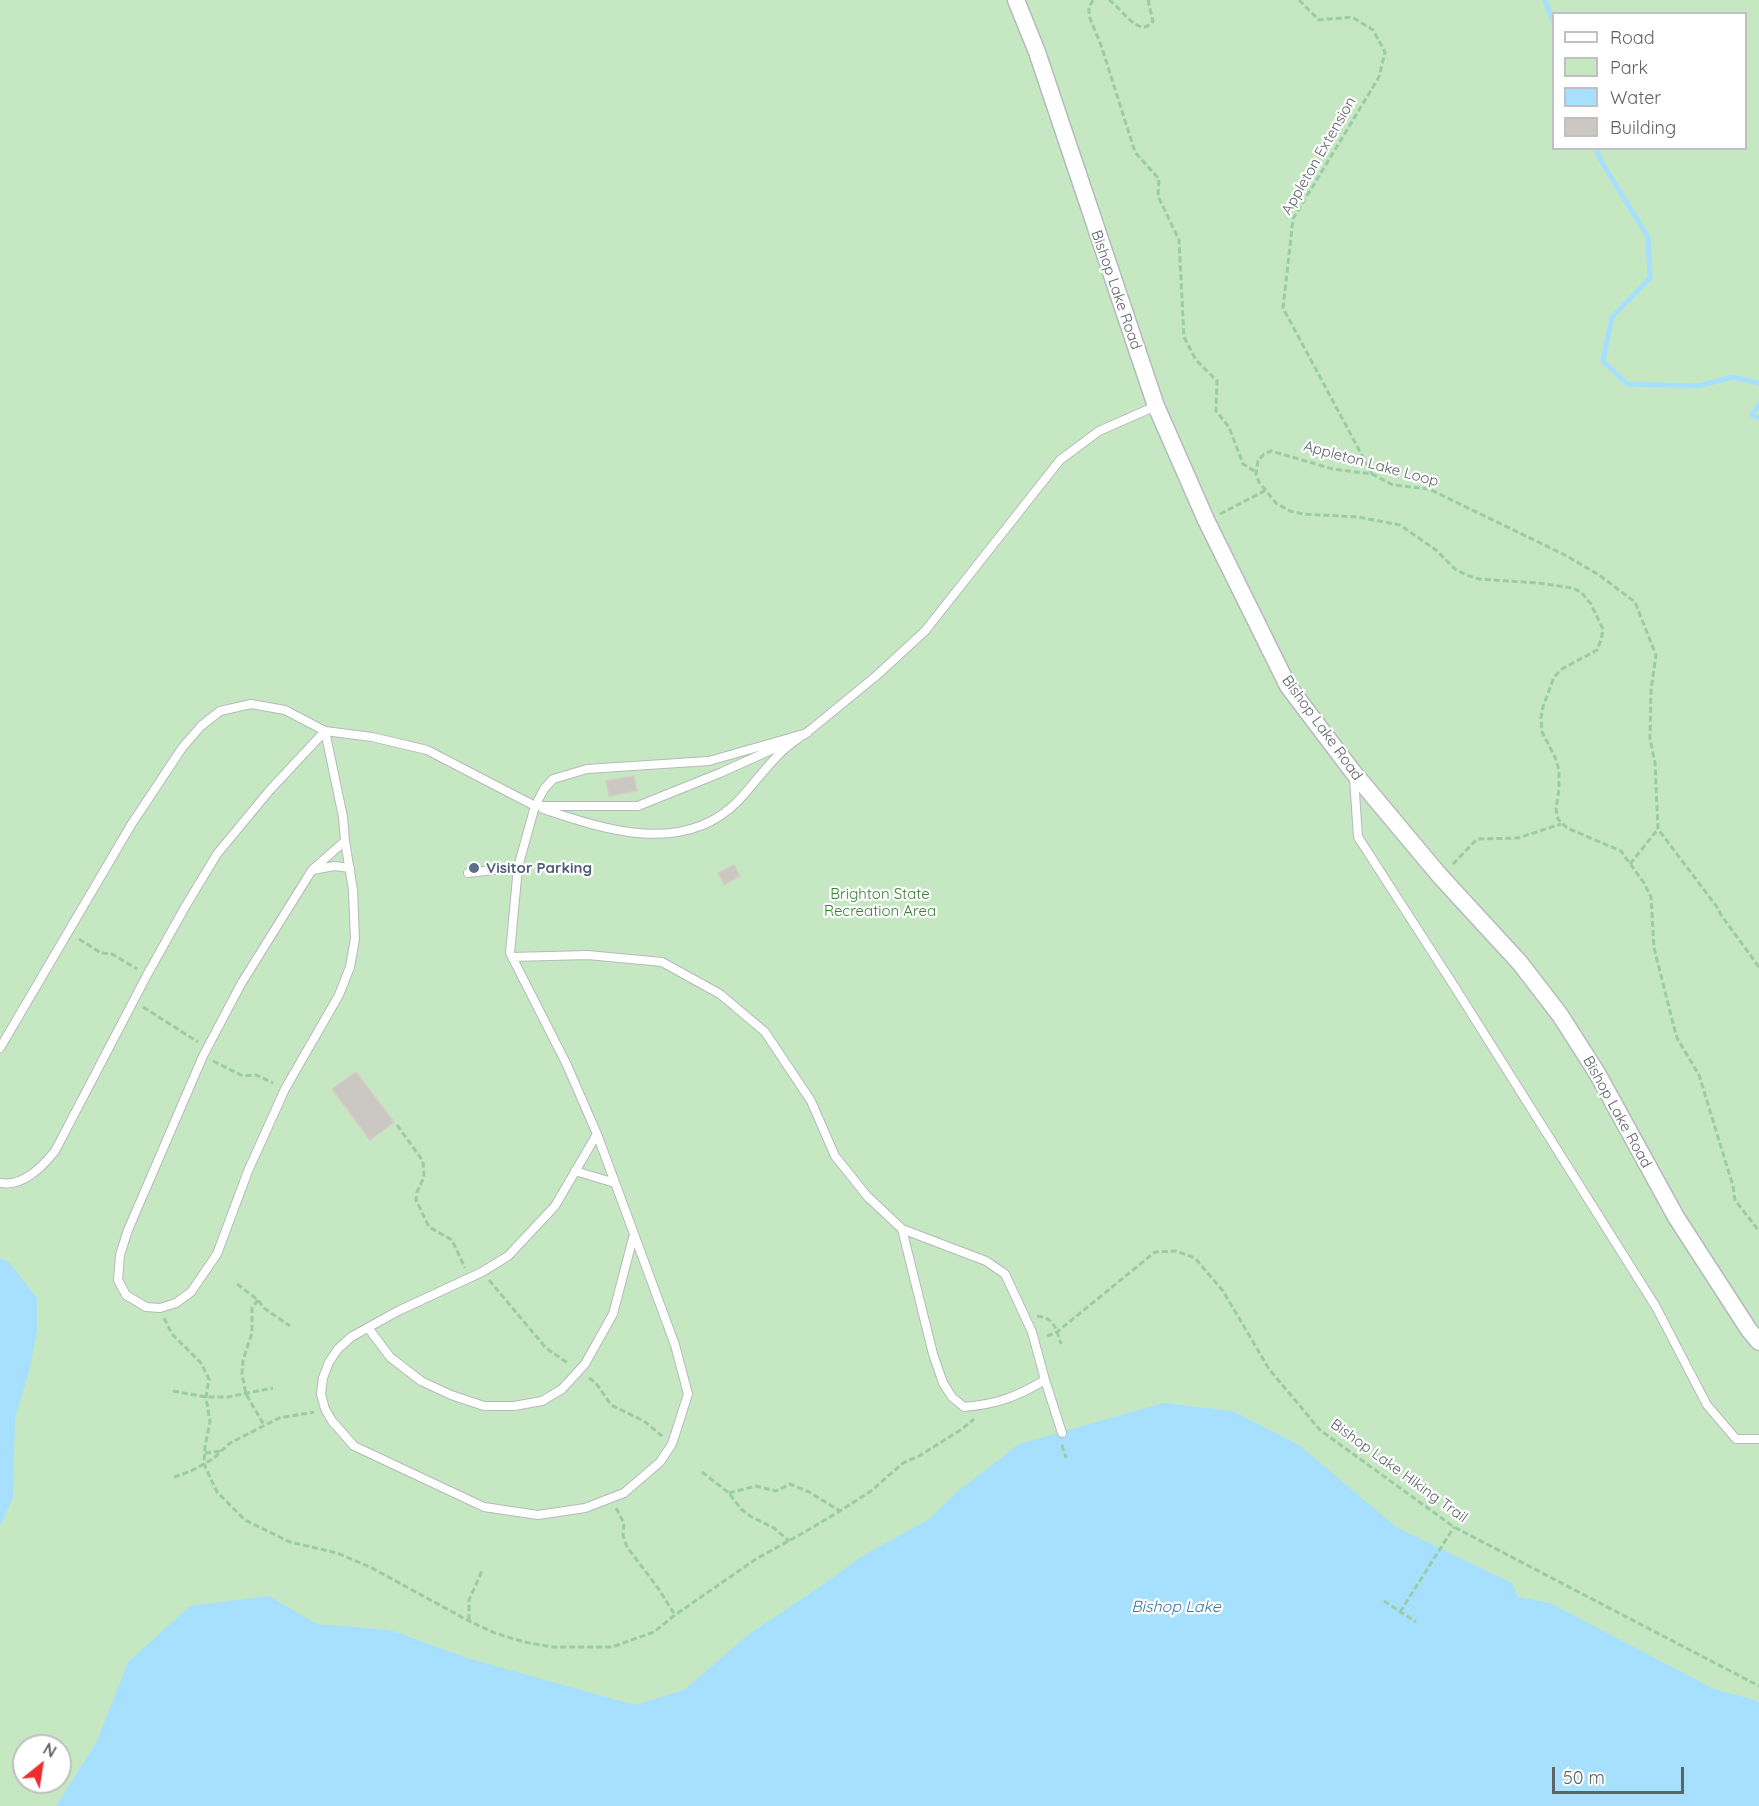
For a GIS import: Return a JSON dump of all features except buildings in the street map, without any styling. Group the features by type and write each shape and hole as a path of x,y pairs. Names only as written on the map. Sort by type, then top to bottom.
{"street":[{"name":"Bishop Lake Road","path":"1016,0 1037,52 1156,406 1206,520 1288,686 1353,772 1440,876 1520,963 1560,1015 1597,1073 1676,1216 1759,1342"}],"lane":[{"path":"0,1048 131,825 182,748 196,731 220,711 251,704 285,710 325,731 372,737 428,750 535,806 583,823 633,833 674,834 711,821 727,812 786,747 807,733 876,676 925,631 1060,460 1099,431 1156,406"},
{"path":"325,731 343,818 353,890 355,939 350,967 339,995 285,1089 248,1171 217,1254 191,1292 176,1303 160,1308 146,1307 126,1295 118,1280 120,1255 128,1230 205,1052 241,984 312,870 345,841"},
{"path":"0,1183 6,1184 21,1180 46,1162 55,1151 147,975 217,854 269,790 325,731"},
{"path":"535,806 638,806 720,773 807,733"},
{"path":"597,1134 555,1206 508,1256 482,1272 398,1311 351,1337 338,1349 329,1362 323,1378 321,1394 325,1409 332,1421 354,1446 484,1507 538,1515 585,1508 624,1493 660,1462 672,1444 688,1394 675,1345 597,1134 566,1063 510,953 518,867 535,806 544,789 553,779 587,769 709,761 807,733"},
{"path":"1353,772 1358,837 1656,1307 1707,1405 1736,1439 1759,1439"},
{"path":"312,870 334,866 350,868"},
{"path":"468,873 518,867"},
{"path":"512,957 588,955 662,962 720,994 765,1032 811,1101 835,1156 867,1196 902,1229 986,1261 1005,1274 1032,1332 1062,1432"},
{"path":"575,1171 615,1183"},
{"path":"902,1229 933,1354 943,1383 952,1397 964,1407 986,1405 1016,1397 1045,1380"},
{"path":"369,1329 390,1357 421,1381 451,1395 484,1406 514,1406 542,1401 562,1389 580,1371 591,1354 613,1314 634,1234"}],"path":[{"path":"1093,0 1089,7 1089,16 1101,45 1136,152 1159,180 1158,196 1179,240 1184,337 1196,360 1217,381 1216,411 1229,427 1243,464 1256,472 1259,482 1276,503 1290,511 1303,514 1358,517 1400,525 1436,550 1455,569 1466,575 1479,579 1564,586 1581,592 1592,604 1603,629 1602,640 1597,650 1562,669 1554,677 1541,718 1542,732 1559,770 1556,809 1561,824 1567,828 1621,851 1651,897 1654,948 1677,1038 1700,1075 1734,1186 1736,1200 1759,1231"},
{"path":"1109,0 1117,5 1130,20 1144,28 1153,21 1148,0"},
{"name":"Appleton Extension","path":"1299,0 1319,20 1352,17 1373,30 1385,52 1379,77 1293,219 1283,308 1372,474"},
{"name":"Appleton Lake Loop","path":"1256,472 1258,461 1264,454 1271,451 1333,469 1372,474 1393,485 1429,489 1516,530 1599,575 1635,602 1656,655 1651,690 1650,740 1655,763 1658,829"},
{"path":"1206,520 1266,490"},
{"path":"1440,876 1477,839 1518,838 1561,824"},
{"path":"1630,864 1658,829 1718,907 1721,915 1759,967"},
{"path":"68,931 101,953 112,954 147,975"},
{"path":"134,1001 243,1076 256,1075 285,1089"},
{"path":"397,1125 423,1161 424,1177 416,1200 429,1227 452,1240 469,1277"},
{"name":"Bishop Lake Hiking Trail","path":"1035,1341 1057,1332 1155,1252 1176,1251 1195,1258 1223,1291 1269,1369 1320,1430 1454,1527 1759,1686"},
{"path":"237,1284 258,1300 264,1308 290,1326"},
{"path":"258,1300 252,1308 252,1333 243,1360 242,1374 246,1395 264,1425"},
{"path":"1034,1315 1049,1318 1054,1322 1061,1344"},
{"path":"173,1391 206,1397 246,1395 273,1388"},
{"path":"174,1477 213,1459 230,1443 279,1418 325,1409"},
{"path":"205,1453 221,1451"},
{"path":"702,1472 729,1493 741,1509 774,1528 789,1541"},
{"path":"729,1493 756,1486 776,1491 790,1484 840,1511"},
{"path":"611,1498 624,1523 623,1535 627,1547 675,1614"},
{"path":"1400,1612 1454,1527"},
{"path":"469,1621 469,1600 482,1571"},
{"path":"1384,1601 1416,1622"}],"green space":[{"name":"Brighton State Recreation Area","path":"0,0 1759,0 1759,1806 0,1806"}],"water":[{"path":"0,1258 9,1262 37,1298 37,1331 29,1372 15,1418 13,1497 0,1526"},
{"name":"Bishop Lake","path":"1163,1403 1233,1411 1299,1445 1396,1527 1512,1583 1518,1597 1550,1603 1714,1689 1759,1703 1759,1806 56,1806 64,1794 72,1794 72,1781 97,1741 128,1662 190,1606 269,1596 317,1624 390,1630 470,1659 635,1705 684,1690 749,1634 862,1556 928,1520 958,1491 1019,1444"}],"waterway":[{"path":"1545,0 1552,19"},
{"path":"1597,150 1601,161 1648,237 1650,278 1612,317 1603,361 1627,384 1698,386 1733,377 1759,383"},
{"path":"1759,404 1752,415 1759,418"}],"place":[{"name":"Visitor Parking","path":"474,868"}]}
